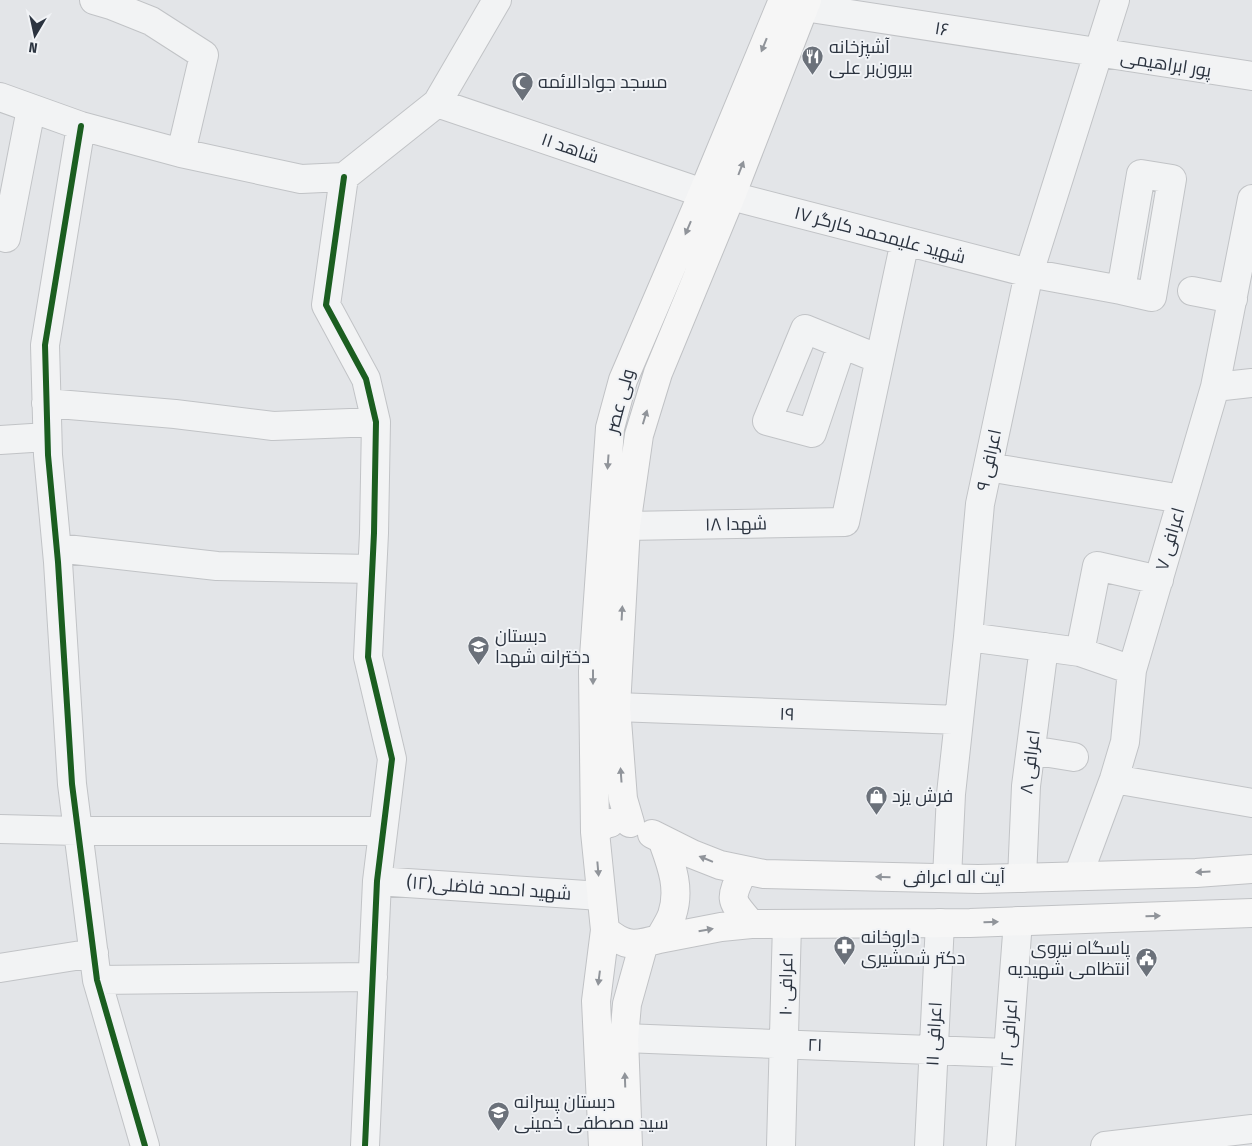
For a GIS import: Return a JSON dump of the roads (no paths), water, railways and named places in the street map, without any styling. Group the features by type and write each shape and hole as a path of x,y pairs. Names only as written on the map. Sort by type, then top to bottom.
{"main road":[{"name":"ولی عصر","path":"595,832 593,671 610,428 623,380 703,193 798,2"},
{"name":"ولی عصر","path":"630,823 623,798 616,707 626,526 639,435 658,372 731,196 798,2"},
{"path":"602,1146 596,1001 605,930 595,832 604,824 617,821 630,823 662,839 673,870 676,895 672,917 651,941 627,1004 624,1038 628,1146"},
{"name":"آیت اله اعرافی","path":"662,839 702,857 743,871 764,874 1022,878 1252,870"},
{"path":"743,871 733,893 735,906 751,924"},
{"path":"605,930 617,940 629,944 721,927 751,924 940,923 1252,913"}],"street":[{"path":"94,0 151,21 204,55 181,153"},
{"path":"0,98 81,126 181,153 301,179 344,177 437,103 497,0"},
{"name":"اعرافی ۹","path":"947,878 951,794 980,504 1029,273 1090,52 1115,0"},
{"name":"۱۶","path":"798,2 1090,52"},
{"name":"پور ابراهیمی","path":"1090,52 1252,76"},
{"name":"شاهد ۱۱","path":"437,103 703,193"},
{"path":"6,238 31,109"},
{"path":"81,126 45,345 47,437 57,548 72,784 97,980 145,1146"},
{"path":"344,177 326,305 366,379 376,422 368,657 392,759 377,881 365,1146"},
{"name":"شهید علیمحمد کارگر ۱۷","path":"731,196 1029,273 1121,290"},
{"name":"اعرافی ۷","path":"1078,876 1114,779 1125,742 1132,670 1215,387 1252,199"},
{"path":"842,344 879,359 905,241"},
{"path":"1192,292 1233,299"},
{"name":"شهدا ۱۸","path":"626,526 845,522 879,359"},
{"path":"1215,387 1252,384"},
{"path":"46,403 272,426 376,422"},
{"path":"0,440 47,437"},
{"path":"988,467 1182,499"},
{"path":"57,548 217,566 372,569"},
{"path":"1080,652 1097,566 1158,580"},
{"path":"968,637 1080,652 1132,670"},
{"name":"اعرافی ۸","path":"1022,878 1025,800 1044,647"},
{"name":"۱۹","path":"616,707 959,720"},
{"path":"1031,750 1074,757"},
{"path":"1114,779 1252,803"},
{"path":"0,829 77,831 383,830"},
{"name":"شهید احمد فاضلی(۱۲)","path":"377,881 601,896"},
{"name":"اعرافی ۱۲","path":"1002,1146 1007,1053 1018,921"},
{"name":"اعرافی ۱۱","path":"929,1146 940,923"},
{"name":"اعرافی ۱۰","path":"781,1146 787,924"},
{"path":"0,968 94,953"},
{"path":"97,980 373,977"},
{"name":"۲۱","path":"624,1038 1007,1053"},
{"path":"1105,1146 1252,1129"}],"place":[{"name":"آشپزخانه بیرون‌بر علی","path":"813,76"},
{"name":"مسجد جوادالائمه","path":"522,101"},
{"name":"دبستان دخترانه شهدا","path":"479,665"},
{"name":"فرش یزد","path":"876,815"},
{"name":"داروخانه دکتر شمشیری","path":"845,966"},
{"name":"پاسگاه نیروی انتظامی شهیدیه","path":"1146,977"},
{"name":"دبستان پسرانه سید مصطفی خمینی","path":"498,1131"}]}
